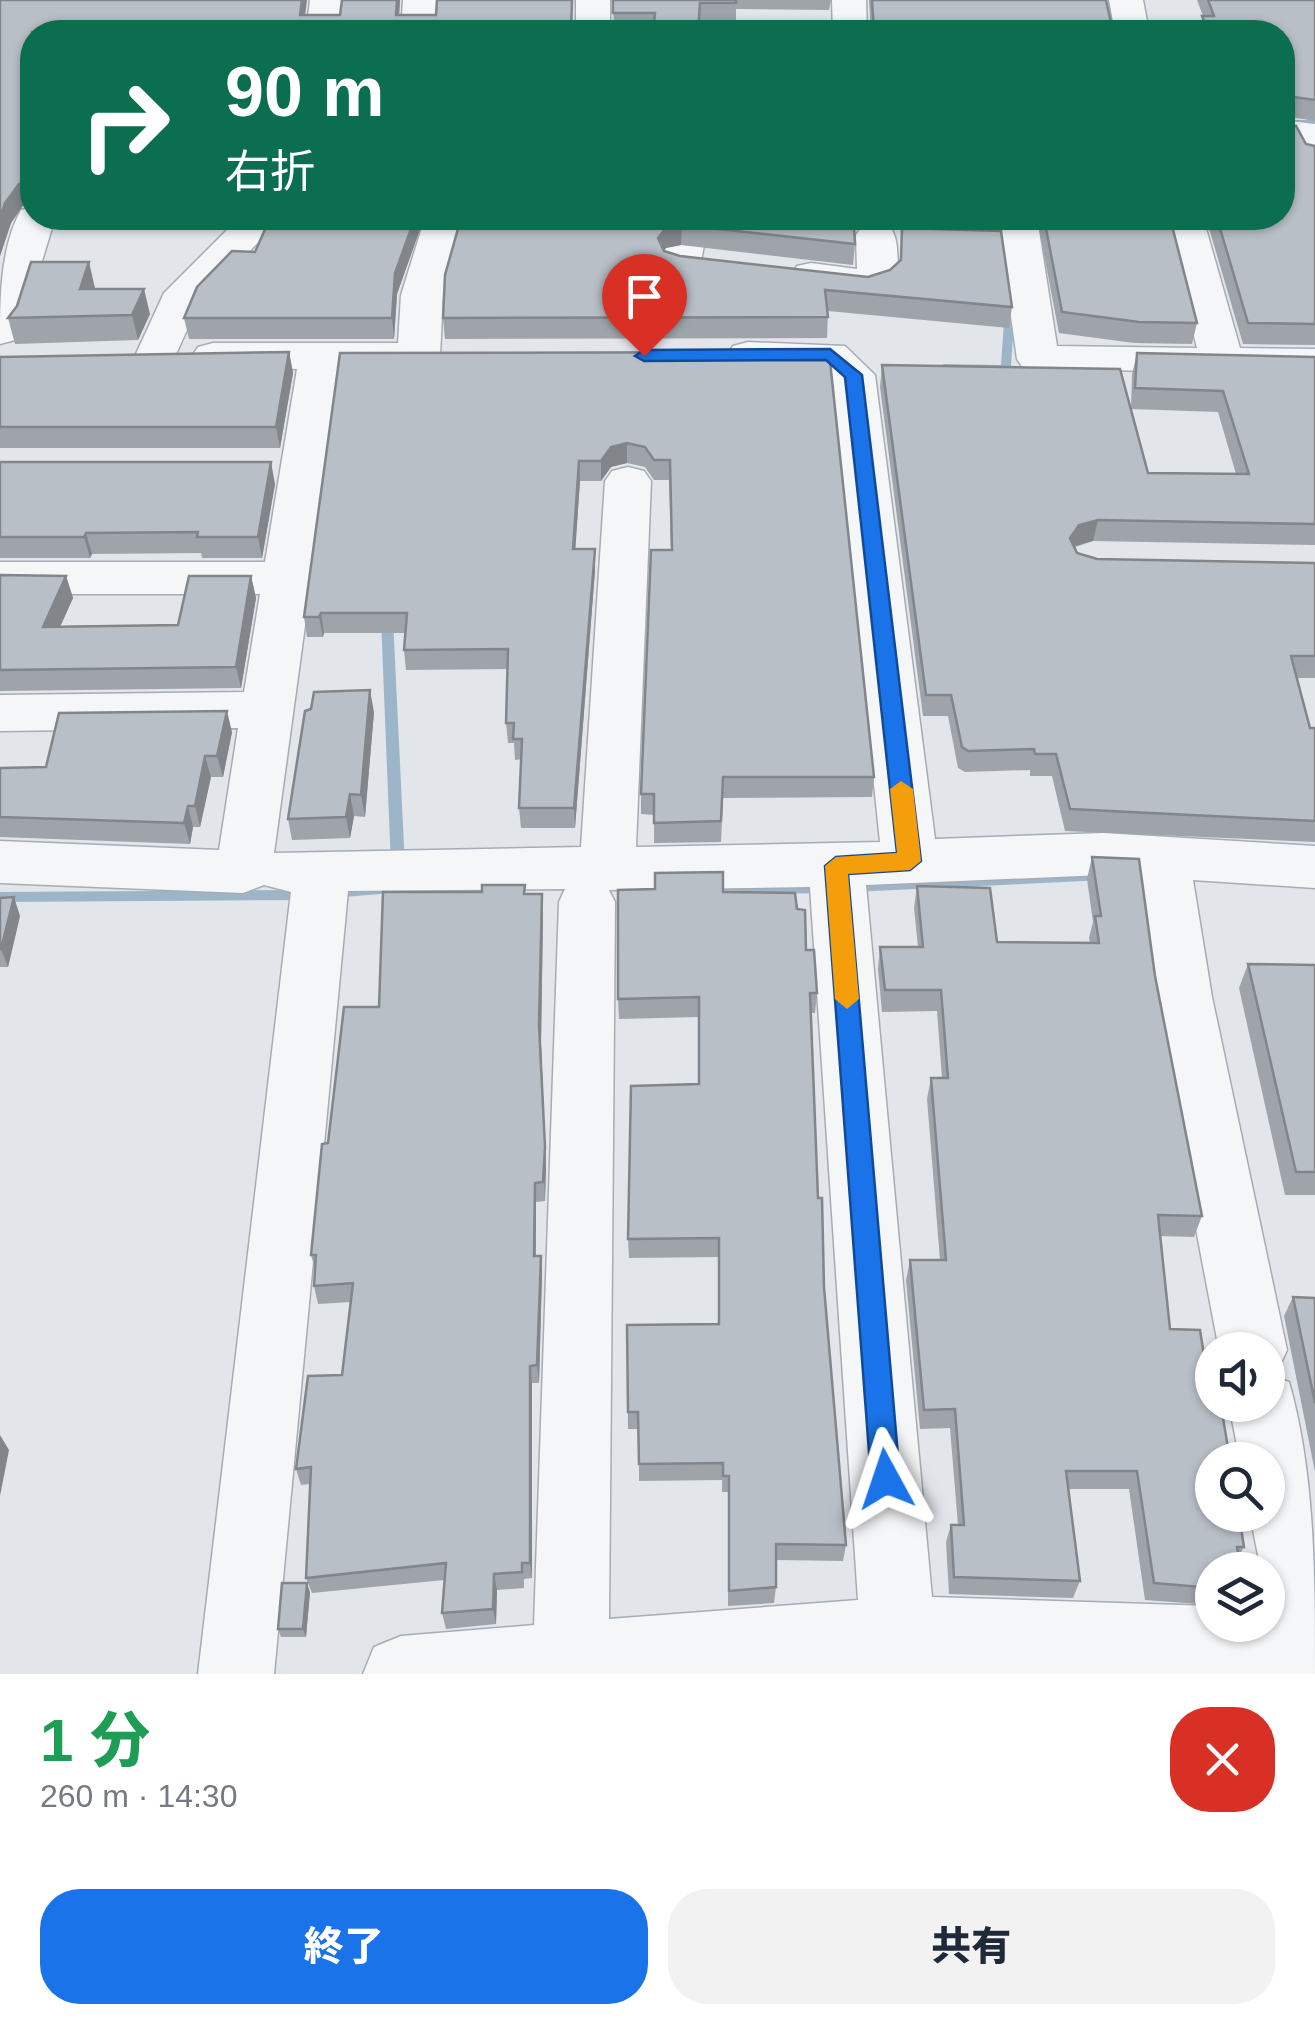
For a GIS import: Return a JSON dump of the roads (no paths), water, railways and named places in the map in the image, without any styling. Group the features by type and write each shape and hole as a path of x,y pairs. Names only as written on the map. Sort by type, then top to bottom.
{"street":[{"path":"6,351 31,230"},
{"path":"249,230 179,302 137,357 439,356 422,295 441,230"},
{"path":"689,230 691,274"},
{"path":"774,272 868,282 878,278 879,230"},
{"path":"1187,230 1222,360"},
{"path":"1009,232 1038,359 1315,362"},
{"path":"713,355 830,355 854,375 910,861"},
{"path":"243,872 287,578 284,466 320,356"},
{"path":"571,1660 597,886 628,481"},
{"path":"0,578 287,578"},
{"path":"0,712 267,710"},
{"path":"0,862 243,872 320,886 395,870 597,886 838,881 910,861 1315,866"},
{"path":"1150,863 1182,998 1249,1332"},
{"path":"838,881 898,1634"},
{"path":"236,1674 320,886"},
{"path":"401,1674 571,1660 694,1662 898,1634 1314,1647 1268,1422"}],"waterway":[{"path":"1295,122 1315,123"},
{"path":"998,230 1001,246"},
{"path":"1006,367 1010,307"},
{"path":"944,367 1016,369 1023,378"},
{"path":"387,619 398,867"},
{"path":"852,887 1105,875"},
{"path":"707,890 825,888"},
{"path":"332,893 380,889"},
{"path":"0,897 306,895"}]}
